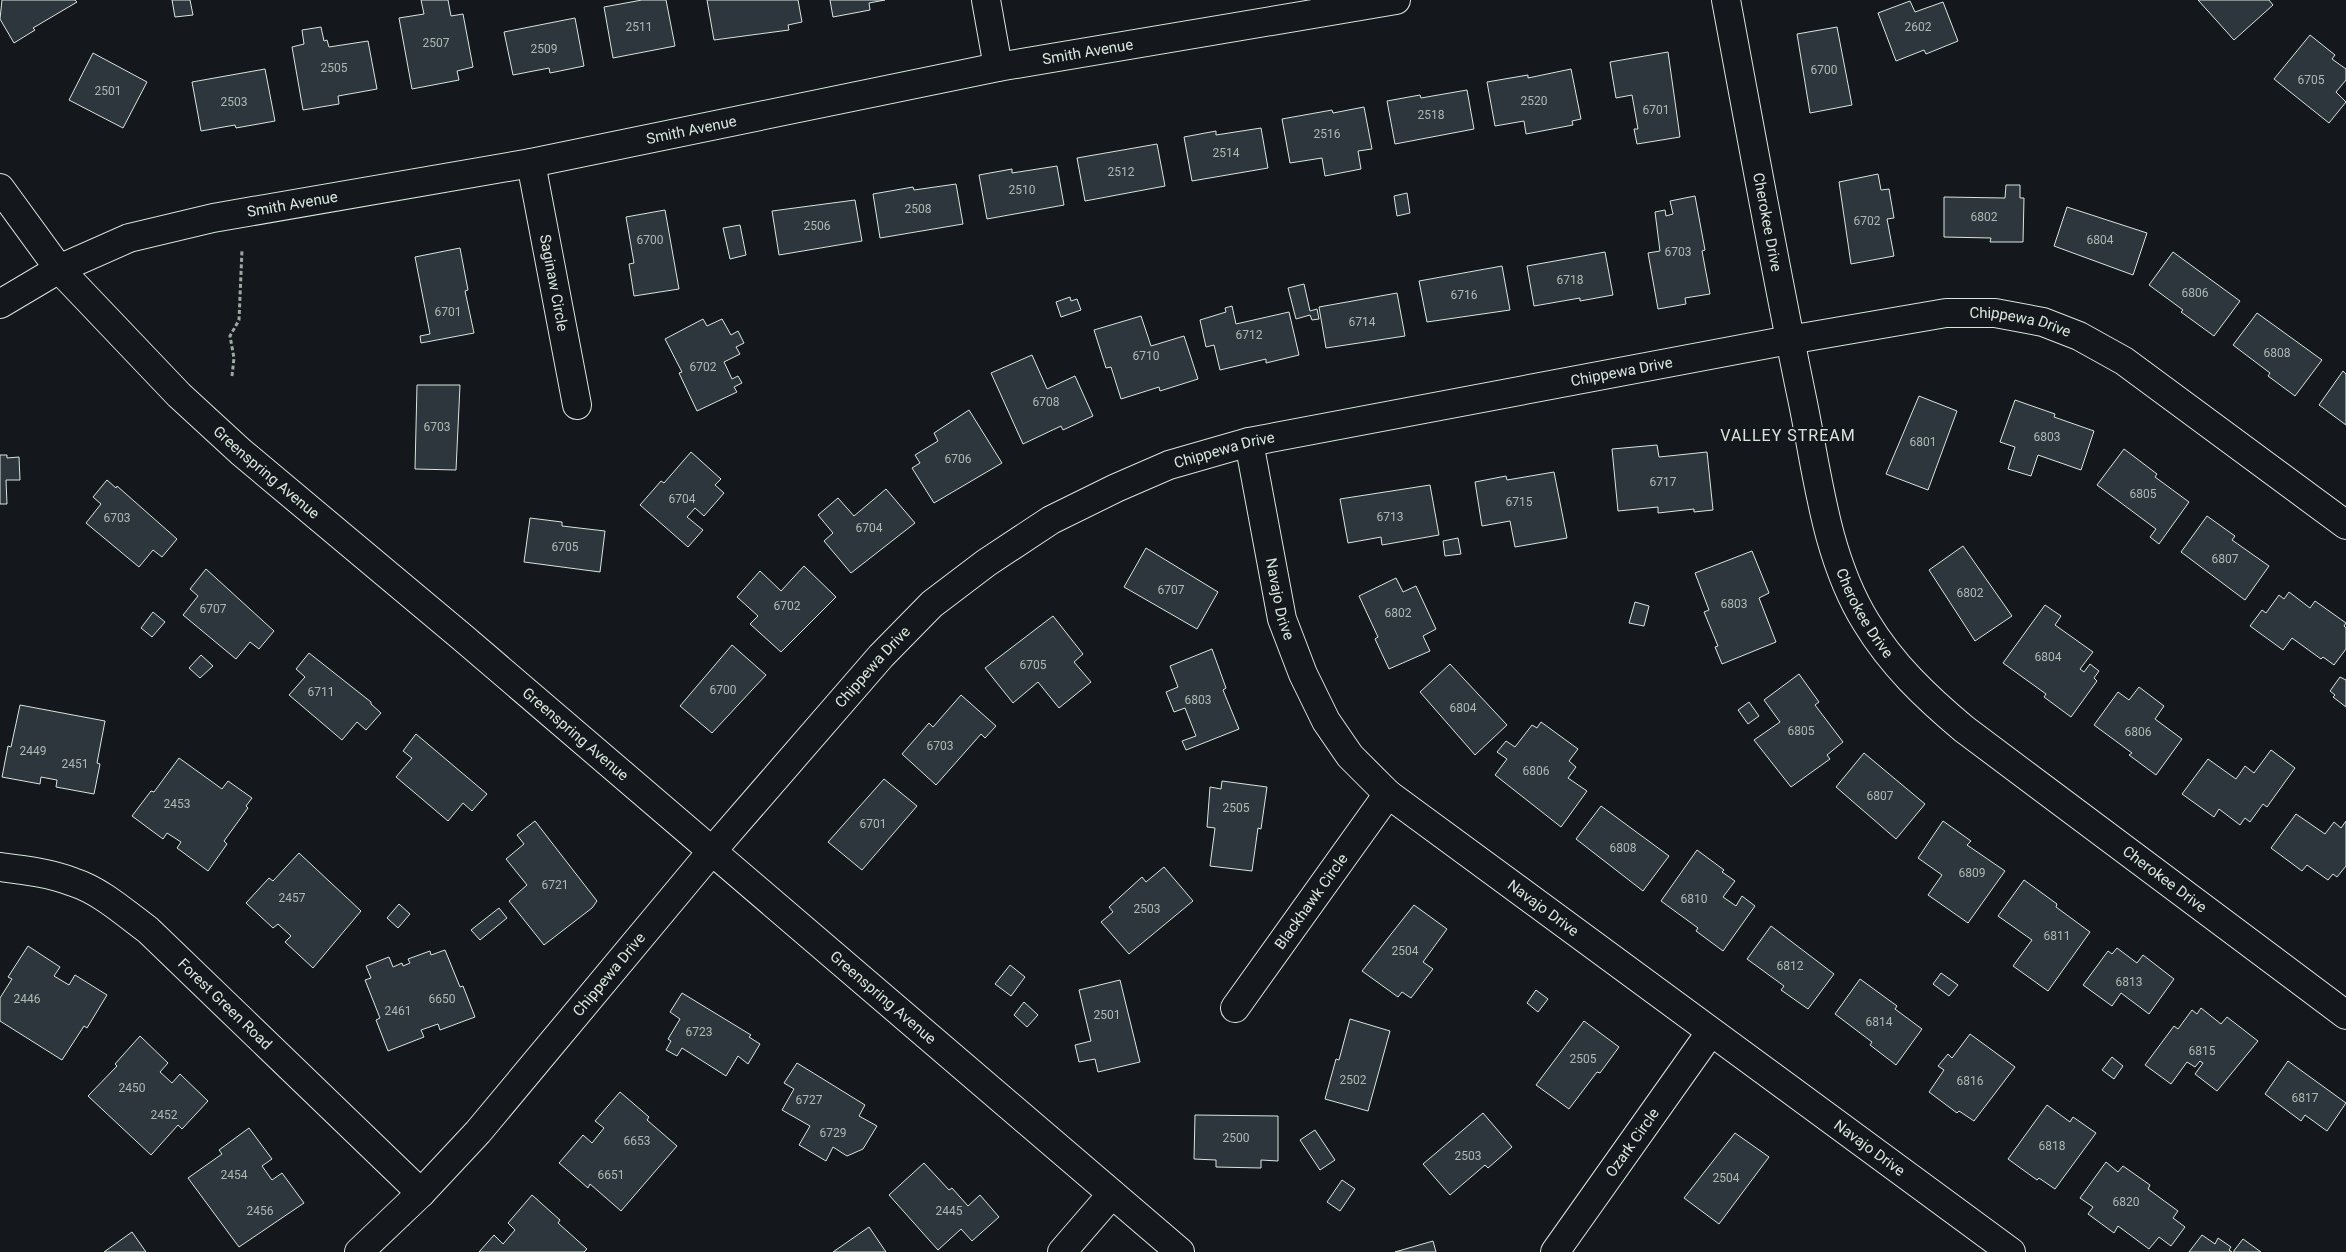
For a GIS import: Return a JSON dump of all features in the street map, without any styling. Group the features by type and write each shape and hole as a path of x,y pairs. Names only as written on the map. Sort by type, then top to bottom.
{"street":[{"path":"986,0 998,67"},
{"name":"Smith Avenue","path":"0,304 60,269 129,238 213,218 531,163 998,67 1396,0"},
{"name":"Cherokee Drive","path":"1726,0 1789,340 1829,532 1844,578 1865,621 1891,659 1922,692 1964,729 2346,1015"},
{"name":"Saginaw Circle","path":"531,163 577,405"},
{"name":"Greenspring Avenue","path":"0,188 60,269 179,395 241,452 712,851 1180,1252"},
{"name":"Chippewa Drive","path":"358,1252 421,1193 478,1132 712,851 881,656 932,604 986,563 1051,520 1116,488 1169,465 1250,442 1789,340 1946,313 1995,313 2043,322 2079,336 2124,361 2346,525"},
{"name":"Navajo Drive","path":"1250,442 1282,619 1303,674 1326,721 1350,756 1388,794 1710,1033 2011,1252"},
{"name":"Blackhawk Circle","path":"1235,1008 1388,794"},
{"name":"Forest Green Road","path":"0,867 74,882 114,904 148,930 421,1193"},
{"name":"Ozark Circle","path":"1555,1252 1710,1033"},
{"path":"1062,1252 1112,1194"}],"path":[{"path":"232,376 234,358 230,336 239,320 242,250"}],"building":[{"path":"2,0 75,0 77,2 33,28 35,30 14,43 0,19"},
{"path":"172,0 190,0 193,15 175,17"},
{"path":"421,0 448,0 451,16 463,14 473,67 457,71 459,80 412,89 399,18 424,14"},
{"path":"642,0 666,0 675,46 613,58 604,7"},
{"path":"707,0 798,0 802,22 788,25 789,30 714,40"},
{"path":"830,0 885,0 869,3 870,10 833,17"},
{"path":"2198,0 2269,0 2273,5 2234,40"},
{"path":"1910,1 1915,12 1943,2 1958,41 1926,54 1924,50 1896,61 1878,13"},
{"path":"575,18 584,66 550,73 549,68 513,75 504,32"},
{"path":"321,27 324,41 327,40 329,47 368,41 377,89 338,96 339,104 303,110 292,47 304,44 302,30"},
{"path":"1837,27 1852,105 1810,113 1797,34"},
{"path":"2310,35 2335,55 2332,59 2346,69 2346,80 2336,92 2346,102 2329,123 2274,79"},
{"path":"1668,52 1680,137 1637,144 1634,129 1638,129 1632,95 1616,98 1610,62"},
{"path":"93,53 147,82 123,128 69,100"},
{"path":"265,69 275,121 236,128 235,125 201,131 192,82"},
{"path":"1571,69 1581,119 1572,121 1573,125 1526,134 1524,121 1495,126 1487,82 1528,75 1528,78"},
{"path":"1467,90 1474,129 1395,144 1387,101 1420,95 1421,98"},
{"path":"1364,107 1372,149 1358,151 1361,169 1325,176 1322,158 1290,163 1282,119 1332,110 1333,113"},
{"path":"1261,128 1268,168 1192,181 1184,137 1216,131 1216,135"},
{"path":"1157,144 1165,186 1085,201 1077,158"},
{"path":"1057,166 1064,205 987,219 979,175 1012,169 1012,173"},
{"path":"1878,174 1881,190 1889,189 1894,218 1887,219 1894,256 1851,264 1839,182"},
{"path":"956,184 963,224 880,238 873,194 913,187 914,190"},
{"path":"2006,185 2020,185 2020,198 2024,198 2023,242 1990,242 1991,238 1944,237 1944,197 2005,198"},
{"path":"1407,193 1410,213 1397,216 1394,196"},
{"path":"1695,196 1705,250 1702,251 1710,294 1685,298 1686,304 1658,309 1648,253 1660,251 1655,212 1665,210 1666,216 1673,214 1670,201"},
{"path":"855,200 862,241 779,255 772,211"},
{"path":"2067,207 2147,233 2133,275 2054,246"},
{"path":"665,210 679,289 634,296 629,264 634,263 626,217"},
{"path":"740,225 746,255 730,259 723,228"},
{"path":"460,248 468,290 465,291 474,333 421,343 420,336 430,334 415,257"},
{"path":"1605,252 1613,295 1580,301 1580,298 1534,306 1527,266"},
{"path":"2173,252 2240,301 2214,336 2149,285"},
{"path":"1502,266 1510,310 1427,322 1419,281"},
{"path":"1304,284 1310,311 1317,309 1319,319 1312,320 1310,315 1296,319 1288,288"},
{"path":"1397,293 1405,336 1326,348 1319,307"},
{"path":"1070,297 1071,301 1077,299 1081,310 1061,317 1056,302"},
{"path":"1232,306 1236,324 1289,312 1299,355 1266,363 1266,359 1220,370 1214,345 1206,347 1200,320 1226,312 1225,308"},
{"path":"2257,313 2322,360 2295,396 2268,376 2270,373 2233,345"},
{"path":"1141,316 1151,346 1184,336 1198,379 1160,391 1159,387 1121,399 1111,367 1106,368 1094,330"},
{"path":"703,319 707,326 722,319 731,335 738,331 744,343 736,347 740,354 724,362 732,379 738,376 742,383 734,387 737,392 697,411 679,373 682,372 665,339"},
{"path":"1032,355 1047,389 1075,376 1093,416 1063,430 1061,426 1023,444 991,373"},
{"path":"2343,371 2346,374 2346,425 2319,405"},
{"path":"417,385 460,385 456,470 415,469"},
{"path":"1919,396 1957,411 1928,490 1886,474"},
{"path":"2015,400 2055,414 2054,417 2094,431 2081,470 2038,455 2031,476 2008,469 2015,447 2000,442"},
{"path":"969,410 1002,463 934,503 912,468 920,463 915,455 938,441 934,433"},
{"path":"1657,445 1659,457 1707,452 1713,510 1694,512 1694,509 1658,513 1658,507 1618,511 1612,449"},
{"path":"2124,449 2157,474 2155,477 2189,502 2159,544 2150,537 2156,529 2097,485"},
{"path":"691,452 721,479 715,485 724,493 704,516 695,508 687,517 703,530 688,547 640,505 661,481 664,483"},
{"path":"0,455 7,455 7,458 19,457 20,480 6,480 7,504 0,504"},
{"path":"1554,472 1567,538 1515,547 1510,521 1482,526 1475,482 1506,476 1507,480"},
{"path":"107,480 116,488 117,486 177,539 162,557 153,550 139,567 86,523 101,504 93,497"},
{"path":"1430,485 1439,535 1382,545 1381,537 1348,543 1340,499"},
{"path":"886,489 915,523 851,573 824,541 833,533 818,515 838,498 854,516"},
{"path":"2207,516 2235,536 2232,540 2269,566 2245,600 2181,552"},
{"path":"530,518 562,522 562,526 605,531 600,572 524,562"},
{"path":"1458,538 1461,554 1445,556 1443,541"},
{"path":"1963,546 2012,616 1975,641 1929,570"},
{"path":"1146,548 1218,592 1197,629 1124,587"},
{"path":"1752,551 1769,593 1759,598 1776,642 1722,664 1715,647 1718,646 1704,612 1709,610 1695,573"},
{"path":"804,566 836,597 781,652 750,624 758,616 737,597 760,571 781,591"},
{"path":"206,569 274,631 259,649 250,642 236,659 183,615 198,596 190,589"},
{"path":"1396,578 1403,592 1416,586 1436,629 1423,636 1430,651 1389,669 1375,639 1378,637 1359,596"},
{"path":"2289,592 2310,608 2315,601 2346,623 2344,626 2346,628 2346,649 2334,665 2323,657 2321,659 2292,638 2283,650 2250,626 2262,610 2266,613 2279,595 2284,599"},
{"path":"1635,602 1649,606 1644,626 1629,623"},
{"path":"2045,605 2061,616 2055,625 2093,652 2080,669 2084,672 2090,664 2099,671 2094,678 2097,681 2071,717 2044,697 2046,694 2003,663"},
{"path":"153,612 165,622 152,637 141,628"},
{"path":"1053,616 1083,654 1074,662 1091,682 1059,708 1038,682 1013,703 985,668"},
{"path":"732,645 766,675 712,733 680,706"},
{"path":"1212,649 1226,688 1223,690 1239,729 1186,750 1182,741 1196,736 1185,708 1174,712 1166,692 1178,687 1170,666"},
{"path":"309,653 371,702 381,713 366,730 357,722 342,740 289,695 305,677 296,669"},
{"path":"201,655 213,666 200,678 189,668"},
{"path":"1450,664 1507,725 1475,755 1420,692"},
{"path":"1799,674 1819,702 1815,705 1843,742 1827,755 1830,759 1791,787 1754,740 1780,722 1764,700"},
{"path":"2340,677 2346,680 2346,707 2333,697 2335,695 2330,691"},
{"path":"2139,687 2164,706 2155,719 2182,739 2156,775 2129,755 2132,753 2094,725 2118,692 2129,700"},
{"path":"961,695 996,726 985,738 981,734 936,785 902,754 929,723 933,727"},
{"path":"1749,702 1759,716 1748,724 1738,710"},
{"path":"20,705 105,721 97,763 100,764 94,794 56,787 57,780 41,777 40,784 2,777 8,746 11,747"},
{"path":"1541,722 1578,749 1569,761 1576,767 1568,778 1587,791 1561,827 1495,775 1507,759 1497,752 1506,741 1515,747 1532,725 1537,728"},
{"path":"416,734 487,794 472,811 463,803 448,821 396,777 412,758 403,751"},
{"path":"2271,750 2295,768 2267,807 2263,804 2250,822 2245,818 2240,825 2219,809 2214,817 2182,794 2208,759 2236,779 2245,766 2254,773"},
{"path":"1864,753 1925,804 1896,839 1836,787"},
{"path":"179,758 222,789 228,781 252,798 246,806 248,808 224,841 227,844 208,871 177,848 181,842 167,833 163,839 132,816 151,791 154,792"},
{"path":"884,779 917,806 862,870 828,842"},
{"path":"1222,781 1267,787 1261,829 1258,828 1252,871 1210,866 1215,828 1207,827 1210,787 1221,789"},
{"path":"1601,806 1669,856 1643,891 1576,839"},
{"path":"2296,814 2325,834 2334,822 2341,828 2346,821 2346,866 2337,877 2333,874 2328,880 2307,865 2302,871 2271,848"},
{"path":"535,821 597,901 592,908 544,945 509,901 527,885 506,859 524,844 517,835"},
{"path":"1943,821 1971,841 1967,845 2005,871 1968,923 1928,895 1942,875 1918,858"},
{"path":"1697,850 1724,870 1722,872 1735,881 1723,897 1736,906 1742,896 1755,906 1723,951 1696,931 1698,928 1661,901"},
{"path":"299,853 361,911 313,968 285,942 291,936 278,924 273,928 246,903 269,878 273,881"},
{"path":"1164,867 1193,901 1129,954 1101,922 1113,912 1109,907 1142,877 1146,882"},
{"path":"2024,880 2057,904 2056,907 2090,932 2048,991 2013,966 2032,940 1998,916"},
{"path":"399,904 410,914 398,928 387,918"},
{"path":"1414,905 1447,929 1423,962 1433,969 1411,998 1402,992 1398,997 1362,971"},
{"path":"499,908 507,918 480,940 471,930"},
{"path":"1771,926 1834,974 1808,1009 1781,990 1784,986 1747,959"},
{"path":"28,946 60,967 54,976 69,985 75,975 107,995 87,1028 84,1026 62,1060 0,1021 0,998 12,979 8,977"},
{"path":"2117,948 2137,963 2143,955 2174,979 2149,1014 2121,993 2112,1006 2083,985 2108,951 2112,954"},
{"path":"445,950 460,987 463,986 475,1017 440,1030 438,1024 421,1030 424,1037 388,1051 376,1020 380,1018 365,980 371,978 366,966 389,957 393,967 402,963 403,966 410,963 408,959 430,951 431,955"},
{"path":"1010,965 1025,977 1011,996 995,984"},
{"path":"1941,973 1958,985 1949,996 1933,984"},
{"path":"1860,979 1897,1006 1895,1009 1922,1029 1896,1065 1870,1045 1872,1042 1835,1014"},
{"path":"1120,980 1140,1062 1098,1072 1095,1059 1079,1062 1075,1045 1091,1041 1079,990"},
{"path":"1536,990 1548,999 1538,1012 1527,1003"},
{"path":"682,993 751,1035 749,1037 760,1044 748,1064 738,1056 726,1076 682,1048 677,1056 666,1050 671,1041 668,1039 680,1019 670,1012"},
{"path":"1024,1002 1038,1015 1027,1027 1014,1015"},
{"path":"2201,1008 2221,1024 2227,1017 2258,1041 2217,1091 2195,1074 2203,1063 2200,1061 2195,1067 2187,1062 2171,1084 2145,1065 2174,1026 2178,1029 2192,1010 2197,1014"},
{"path":"1350,1019 1390,1031 1368,1111 1325,1099 1336,1059 1339,1060"},
{"path":"1584,1021 1619,1047 1600,1073 1597,1072 1569,1109 1536,1085"},
{"path":"1970,1034 2015,1067 1974,1121 1959,1111 1957,1113 1929,1092 1944,1070 1938,1066 1948,1054 1952,1058"},
{"path":"140,1036 168,1063 160,1072 172,1083 180,1074 208,1101 182,1129 178,1125 151,1155 88,1096 117,1066 115,1064"},
{"path":"2112,1057 2123,1066 2114,1079 2102,1070"},
{"path":"2288,1061 2346,1103 2327,1131 2305,1115 2301,1121 2265,1094"},
{"path":"797,1063 865,1105 859,1116 877,1126 863,1149 847,1156 833,1147 826,1161 799,1145 810,1126 782,1110 794,1089 784,1083"},
{"path":"620,1092 649,1117 647,1120 677,1146 621,1211 590,1184 588,1188 559,1163 583,1135 592,1143 604,1128 595,1121"},
{"path":"2047,1105 2070,1122 2073,1117 2096,1133 2055,1189 2039,1178 2037,1180 2008,1159"},
{"path":"1483,1113 1512,1147 1488,1168 1485,1165 1450,1195 1423,1164"},
{"path":"1195,1115 1278,1116 1278,1161 1261,1160 1261,1168 1216,1167 1216,1160 1194,1159"},
{"path":"249,1128 272,1159 262,1166 272,1180 282,1173 304,1203 239,1247 188,1178 222,1154 219,1150"},
{"path":"1315,1130 1335,1160 1320,1170 1300,1140"},
{"path":"1735,1133 1769,1157 1719,1224 1684,1198"},
{"path":"2106,1162 2118,1172 2123,1166 2150,1185 2148,1189 2178,1211 2173,1218 2185,1227 2171,1246 2159,1237 2149,1249 2118,1226 2114,1233 2088,1214 2093,1207 2080,1198"},
{"path":"924,1163 949,1190 952,1188 968,1206 980,1195 999,1217 972,1241 961,1229 938,1250 889,1195"},
{"path":"1342,1180 1355,1189 1340,1211 1327,1202"},
{"path":"532,1195 560,1220 558,1223 587,1249 584,1252 479,1252 494,1235 503,1244 515,1230 508,1223"},
{"path":"869,1227 886,1252 833,1252"},
{"path":"132,1232 146,1252 104,1252"},
{"path":"2202,1235 2215,1244 2218,1238 2231,1247 2229,1250 2232,1252 2189,1252"},
{"path":"2243,1239 2261,1252 2233,1252"},
{"path":"1433,1241 1436,1252 1395,1252"}],"district":[{"name":"VALLEY STREAM","path":"1788,435"}]}
